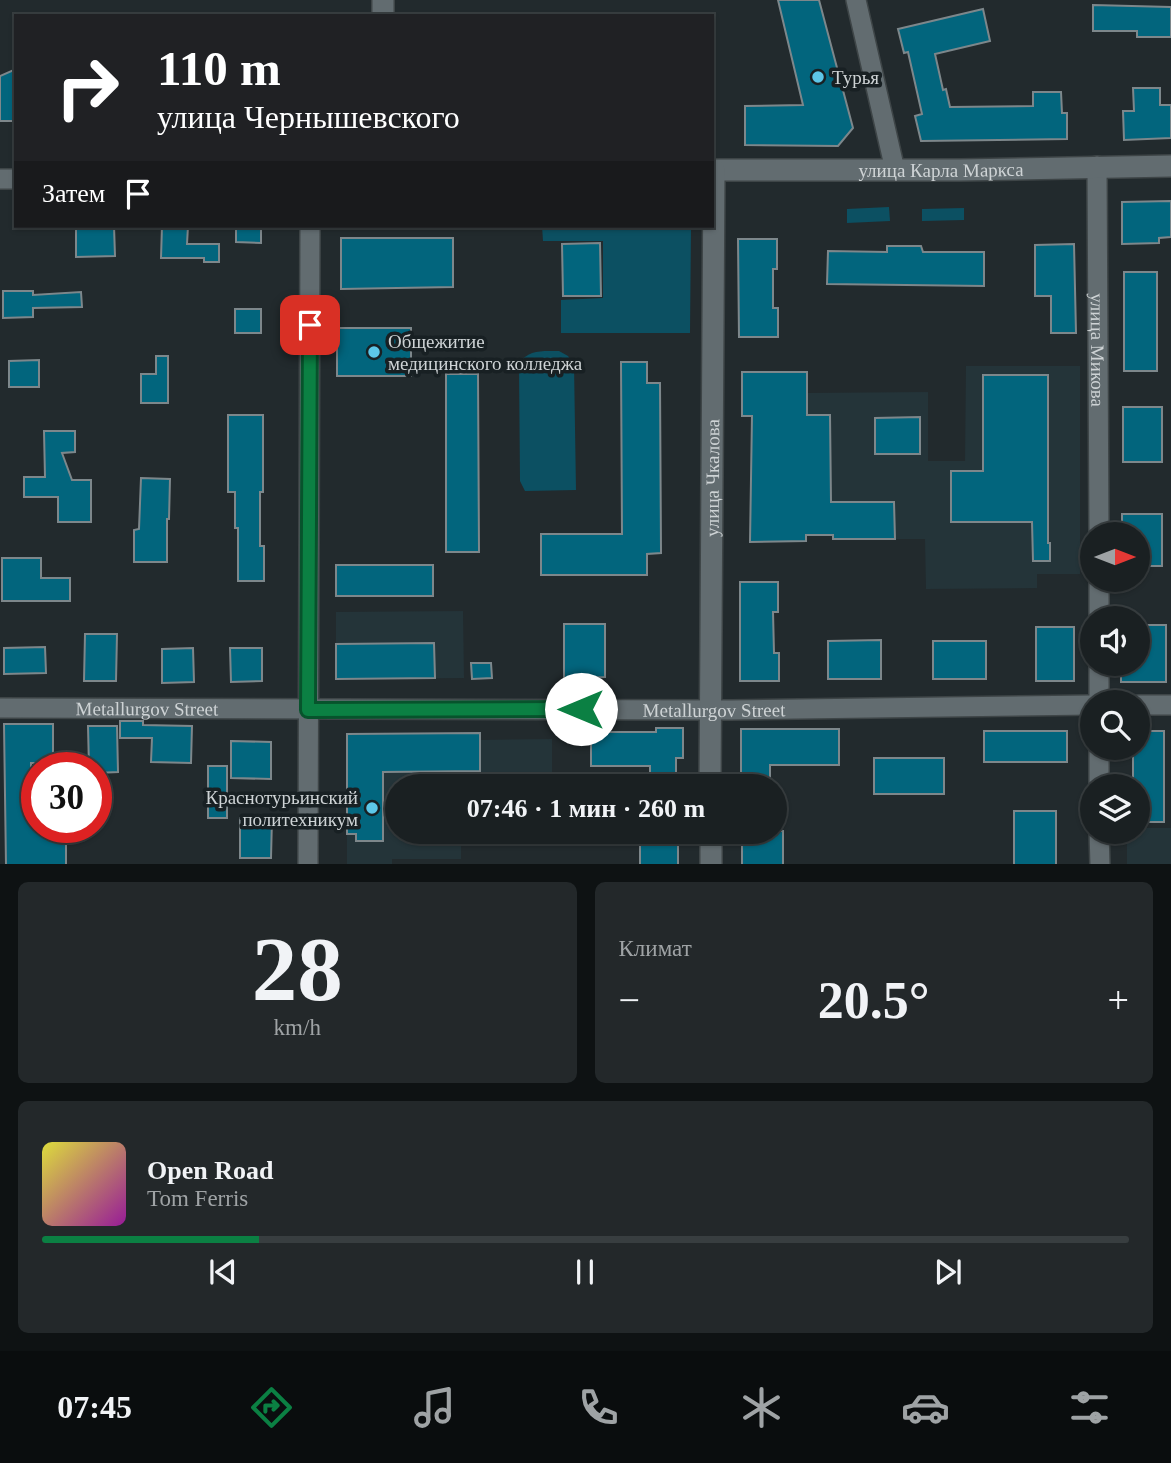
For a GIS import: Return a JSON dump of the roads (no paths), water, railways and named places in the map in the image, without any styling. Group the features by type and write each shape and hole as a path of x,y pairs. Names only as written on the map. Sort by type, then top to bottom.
{"main road":[{"name":"улица Карла Маркса","path":"714,170 1171,166"},
{"name":"улица Чкалова","path":"710,774 713,228"},
{"path":"710,844 710,864"}],"street":[{"path":"856,0 895,170"},
{"name":"улица Микова","path":"1097,166 1099,522"},
{"path":"308,864 310,228"},
{"name":"Metallurgov Street","path":"0,708 710,710 1080,705"},
{"path":"1150,705 1171,705"},
{"path":"1099,844 1100,864"}],"place":[{"name":"Турья","path":"818,77"},
{"name":"Общежитие медицинского колледжа","path":"374,352"},
{"name":"Краснотурьинский политехникум","path":"372,808"}]}
